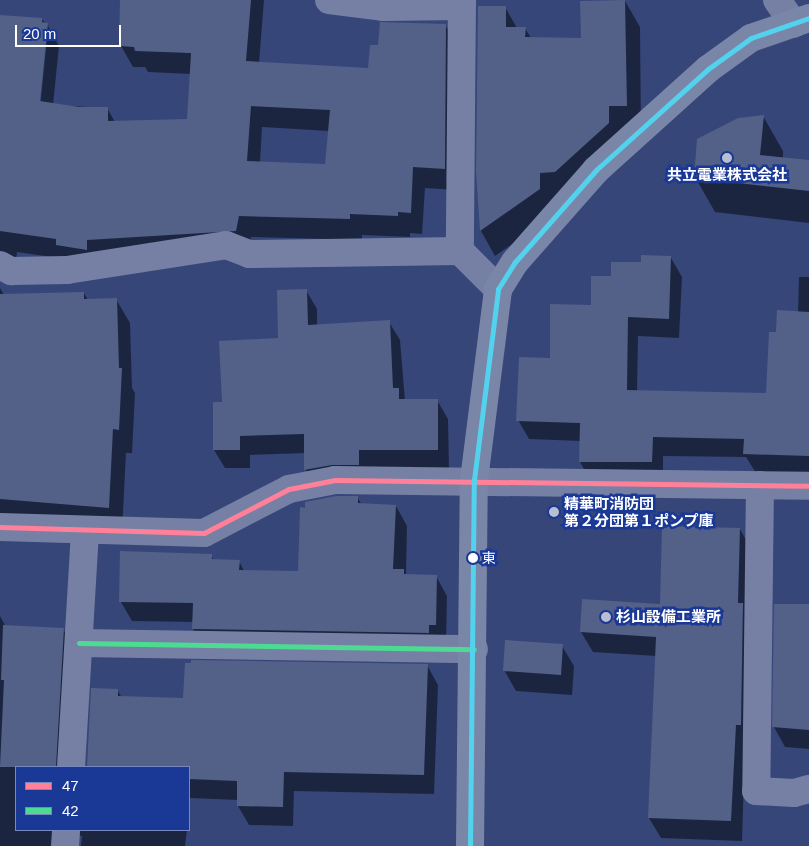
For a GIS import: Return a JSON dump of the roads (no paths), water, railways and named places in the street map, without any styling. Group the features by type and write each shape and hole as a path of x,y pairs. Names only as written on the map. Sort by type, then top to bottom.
{"street":[{"path":"329,0 383,7 462,3 460,252"},
{"path":"776,0 802,21"},
{"path":"470,846 474,649 474,480 498,289 515,262 596,170 708,70 751,38 802,21"},
{"path":"0,265 11,271 68,270 226,245 249,254 460,252 498,289"},
{"path":"0,527 85,531 204,532 288,489 335,480 474,480 809,486"},
{"path":"760,485 756,791 794,793 809,789"},
{"path":"71,766 85,531"},
{"path":"79,643 474,649"},
{"path":"65,846 66,831"}],"place":[{"name":"共立電業株式会社","path":"727,158"},
{"name":"精華町消防団 第２分団第１ポンプ庫","path":"554,512"},
{"name":"東","path":"473,558"},
{"name":"杉山設備工業所","path":"606,617"}]}
